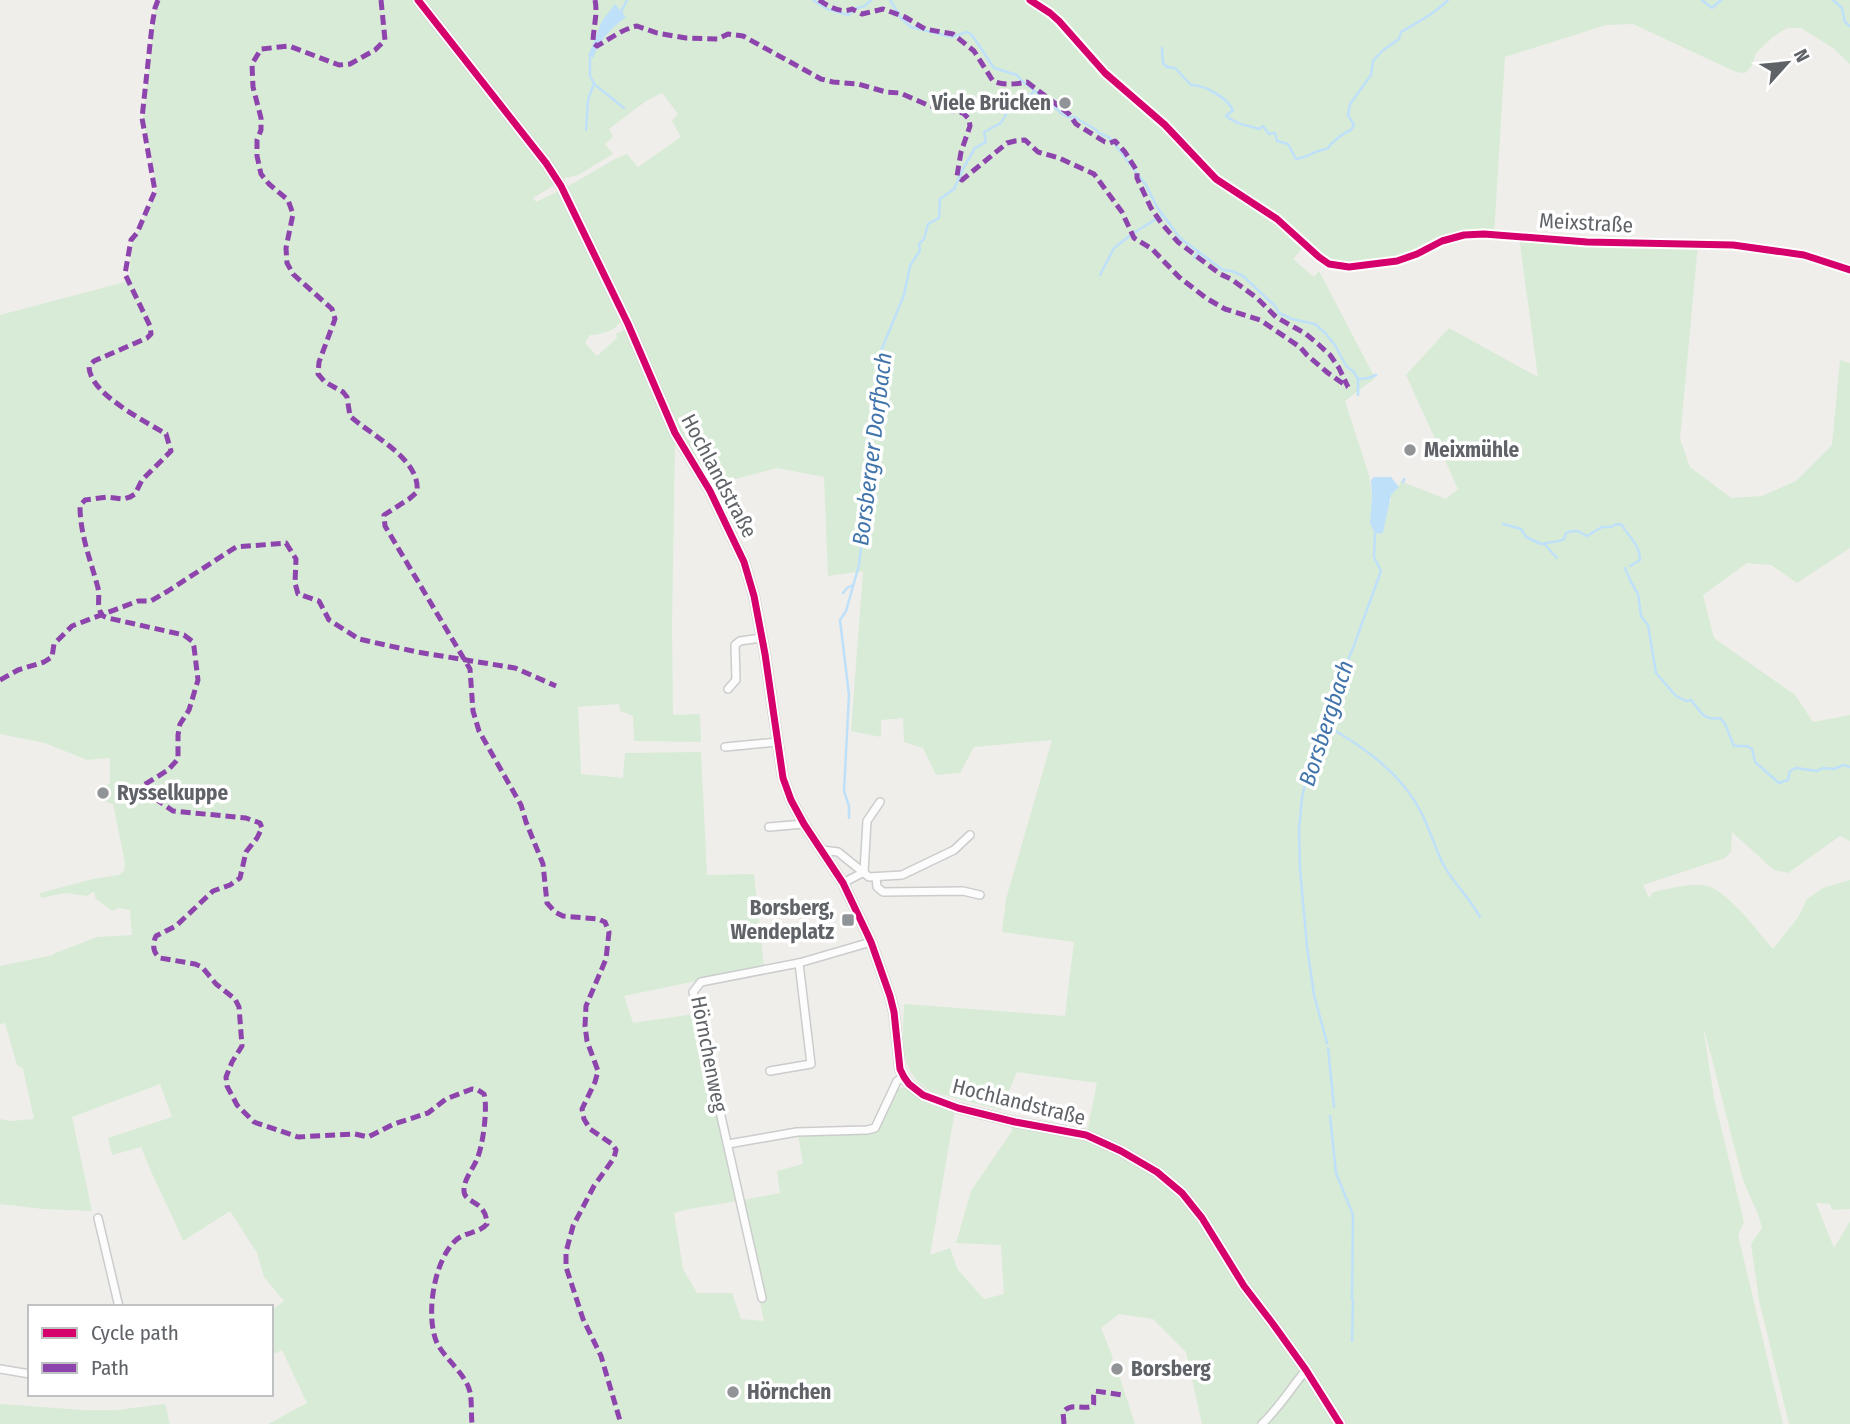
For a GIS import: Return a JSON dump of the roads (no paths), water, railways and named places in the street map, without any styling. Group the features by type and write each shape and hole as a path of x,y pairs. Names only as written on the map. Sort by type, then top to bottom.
{"street":[{"name":"Hochlandstraße","path":"418,0 546,163 561,186 628,324 662,406 685,452 710,491 744,562 752,587 783,778 791,800 843,883 871,942 894,1012 900,1069 904,1077 923,1095 958,1108 1015,1122 1086,1135 1157,1172 1195,1208 1244,1286 1306,1370 1340,1424"},
{"name":"Meixstraße","path":"1324,261 1349,267 1397,261 1442,241 1484,233 1587,242 1733,244 1804,255 1850,270"},
{"path":"729,689 737,677 735,645 740,641 761,638"},
{"path":"725,747 778,742"},
{"path":"864,872 867,821 880,802"},
{"path":"769,827 779,831 804,824"},
{"path":"822,850 838,852 869,877 902,875 954,850 970,835"},
{"path":"843,883 864,872"},
{"path":"876,877 878,888 883,892 963,891 981,895"},
{"name":"Hörnchenweg","path":"762,1298 693,992 701,982 799,963 871,942"},
{"path":"770,1071 811,1064 799,963"},
{"path":"728,1144 788,1133 875,1128 897,1081 904,1077"},
{"path":"98,1218 119,1305"},
{"path":"0,1369 28,1374"},
{"path":"1262,1424 1278,1408 1306,1370"}],"water":[{"path":"615,4 626,17 606,35 593,58 588,56 602,21"},
{"path":"1374,477 1391,477 1399,487 1391,495 1383,533 1375,534 1370,523 1371,480"}],"waterway":[{"path":"621,12 627,0"},
{"path":"813,0 827,9 848,15 871,0"},
{"path":"890,0 901,18 911,27 952,37 967,32 972,35 994,68 1017,75 1062,114 1074,117 1110,138 1146,185 1157,207 1180,238 1223,270 1243,276 1279,313 1315,324 1325,333 1346,366 1358,379 1358,395"},
{"path":"1162,48 1163,63 1167,67 1175,68 1191,85 1209,89 1220,96 1233,110 1226,116 1259,129 1263,126 1269,134 1275,133 1277,141 1288,144 1296,159 1327,149 1351,130 1354,125 1348,115 1350,104 1371,75 1373,61 1399,39 1401,32 1448,0"},
{"path":"1702,0 1712,8 1721,0"},
{"path":"1833,0 1842,8 1845,22 1850,26"},
{"path":"586,130 588,100 594,83 590,76 590,58"},
{"path":"594,84 624,108"},
{"name":"Borsberger Dorfbach","path":"849,818 849,806 844,791 849,695 840,620 846,611 859,565 868,487 869,435 879,404 875,382 879,356 904,295 910,266 920,250 919,244 924,239 928,224 939,218 940,199 954,189 975,148 986,142 984,132 1001,123 1009,109 1034,90"},
{"path":"1100,275 1114,248 1161,216"},
{"path":"1194,258 1199,251"},
{"path":"1359,379 1376,375"},
{"path":"1503,524 1521,529 1526,537 1541,544 1564,539 1566,533 1572,531 1587,536 1602,527 1622,525 1640,554 1640,560 1630,566"},
{"name":"Borsbergbach","path":"1327,1043 1314,995 1307,946 1299,829 1302,798 1316,737 1381,571 1374,557 1375,534"},
{"path":"1545,545 1557,558"},
{"path":"1625,568 1638,594 1641,616 1648,625 1656,673 1676,696 1686,701 1691,700 1706,717 1720,718 1734,746 1747,746 1752,749 1755,762 1779,783 1788,780 1790,771 1796,768 1817,771 1843,765 1850,767"},
{"path":"843,593 853,585"},
{"path":"1323,724 1366,751 1403,785 1422,814 1443,864 1480,917"},
{"path":"1328,1048 1334,1107"},
{"path":"1330,1116 1336,1173 1353,1215 1352,1299"},
{"path":"1352,1341 1353,1300"}],"place":[{"name":"Viele Brücken","path":"1065,103"},
{"name":"Meixmühle","path":"1410,450"},
{"name":"Rysselkuppe","path":"103,793"},
{"name":"Borsberg, Wendeplatz","path":"848,920"},
{"name":"Borsberg","path":"1117,1369"},
{"name":"Hörnchen","path":"733,1392"}]}
